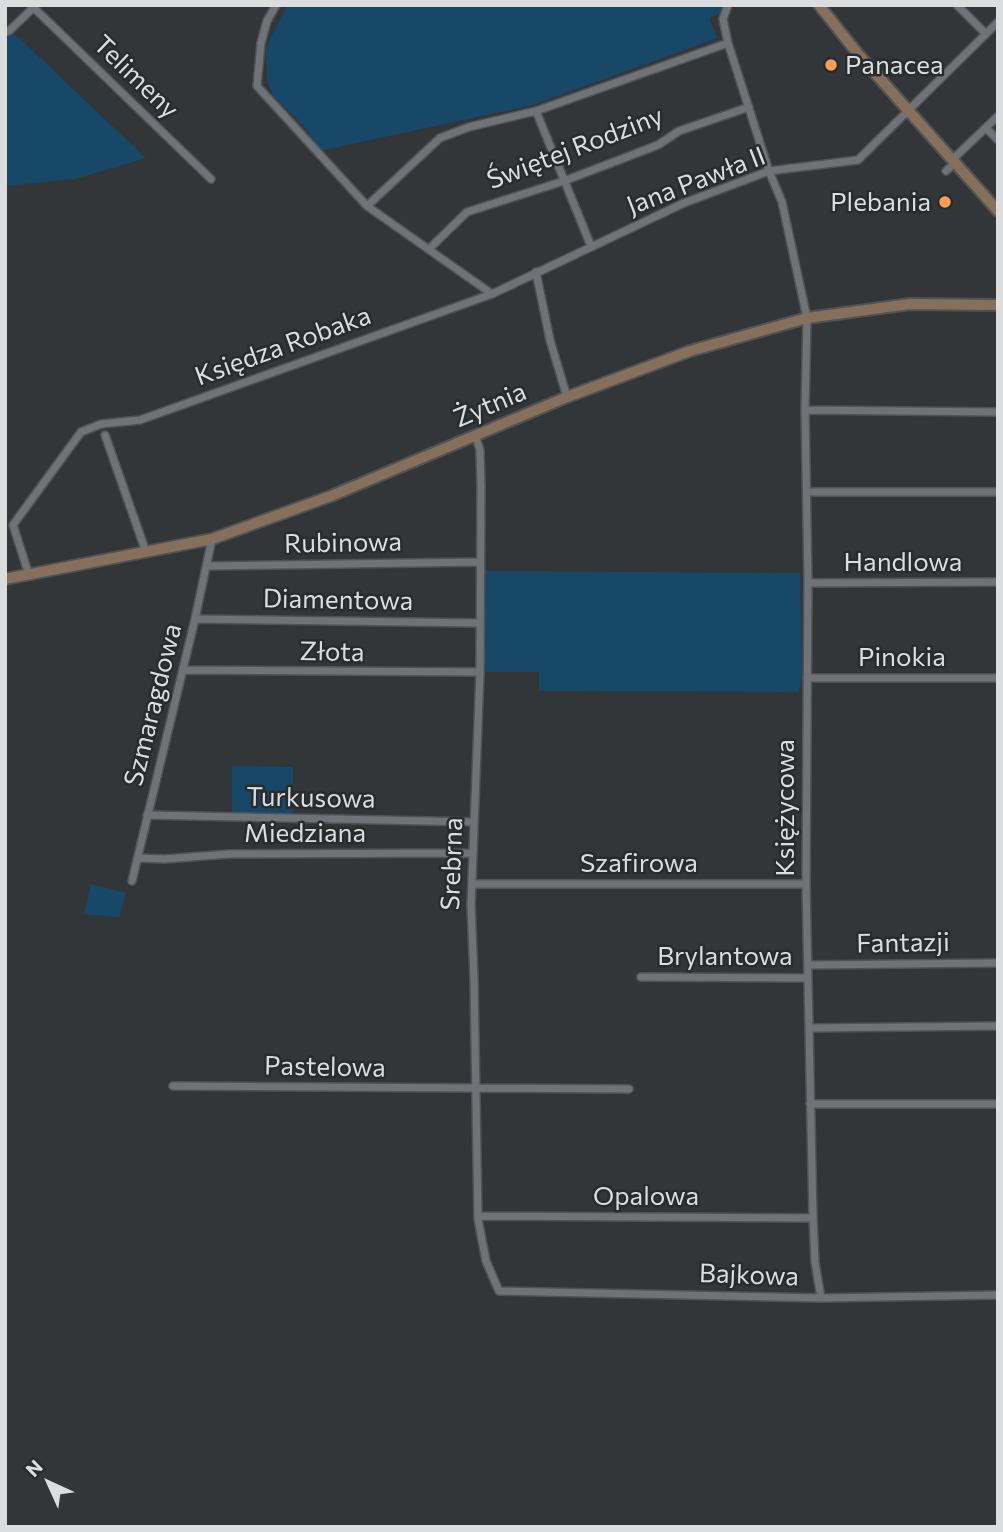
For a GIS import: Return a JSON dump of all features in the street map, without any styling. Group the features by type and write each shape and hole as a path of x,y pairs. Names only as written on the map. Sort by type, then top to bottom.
{"street":[{"path":"276,5 267,21 261,43 257,86 367,206 492,295"},
{"name":"Księżycowa","path":"728,5 723,19 728,43 769,171 782,202 807,318 807,978 813,1218 815,1262 821,1298"},
{"path":"818,5 998,211"},
{"path":"957,5 986,34"},
{"path":"5,32 32,6"},
{"name":"Telimeny","path":"32,6 211,179"},
{"name":"Jana Pawła II","path":"492,295 684,202 769,171 858,160 998,22"},
{"path":"367,206 440,138 469,127 536,111 728,43"},
{"name":"Świętej Rodziny","path":"429,249 467,212 564,181 658,145 679,131 749,107"},
{"path":"536,111 591,246"},
{"path":"946,171 998,116"},
{"path":"986,128 998,140"},
{"path":"536,272 550,340 567,397"},
{"name":"Księdza Robaka","path":"29,575 13,525 82,432 102,424 140,420 492,295"},
{"name":"Żytnia","path":"5,579 212,539 331,496 567,397 690,351 807,318 910,304 998,305"},
{"path":"805,410 998,412"},
{"path":"105,435 146,552"},
{"name":"Srebrna","path":"475,435 480,450 480,672 471,905 478,1216 486,1261 499,1291"},
{"path":"807,492 998,492"},
{"name":"Szmaragdowa","path":"132,881 212,539"},
{"name":"Rubinowa","path":"207,566 480,562"},
{"name":"Handlowa","path":"808,583 998,582"},
{"name":"Diamentowa","path":"195,619 479,623"},
{"name":"Złota","path":"183,670 415,674 480,672"},
{"name":"Pinokia","path":"807,678 998,678"},
{"name":"Turkusowa","path":"147,816 474,822"},
{"name":"Miedziana","path":"138,858 165,859 229,854 473,853"},
{"name":"Szafirowa","path":"472,884 806,884"},
{"name":"Fantazji","path":"808,965 998,963"},
{"name":"Brylantowa","path":"641,977 807,978"},
{"path":"810,1028 998,1026"},
{"name":"Pastelowa","path":"173,1086 629,1089"},
{"path":"810,1104 998,1104"},
{"name":"Opalowa","path":"478,1216 813,1218"},
{"name":"Bajkowa","path":"499,1291 821,1298 998,1295"}],"shaded area":[{"path":"287,5 724,5 719,14 709,18 717,38 533,105 319,151 304,126 273,96 267,80 266,48"},
{"path":"5,25 146,158 75,179 5,186"},
{"path":"485,571 800,573 802,673 799,692 539,691 539,672 485,672"},
{"path":"232,766 293,767 293,816 232,815"},
{"path":"91,884 126,893 119,917 84,914"}],"place":[{"name":"Panacea","path":"831,65"},
{"name":"Plebania","path":"945,202"}]}
